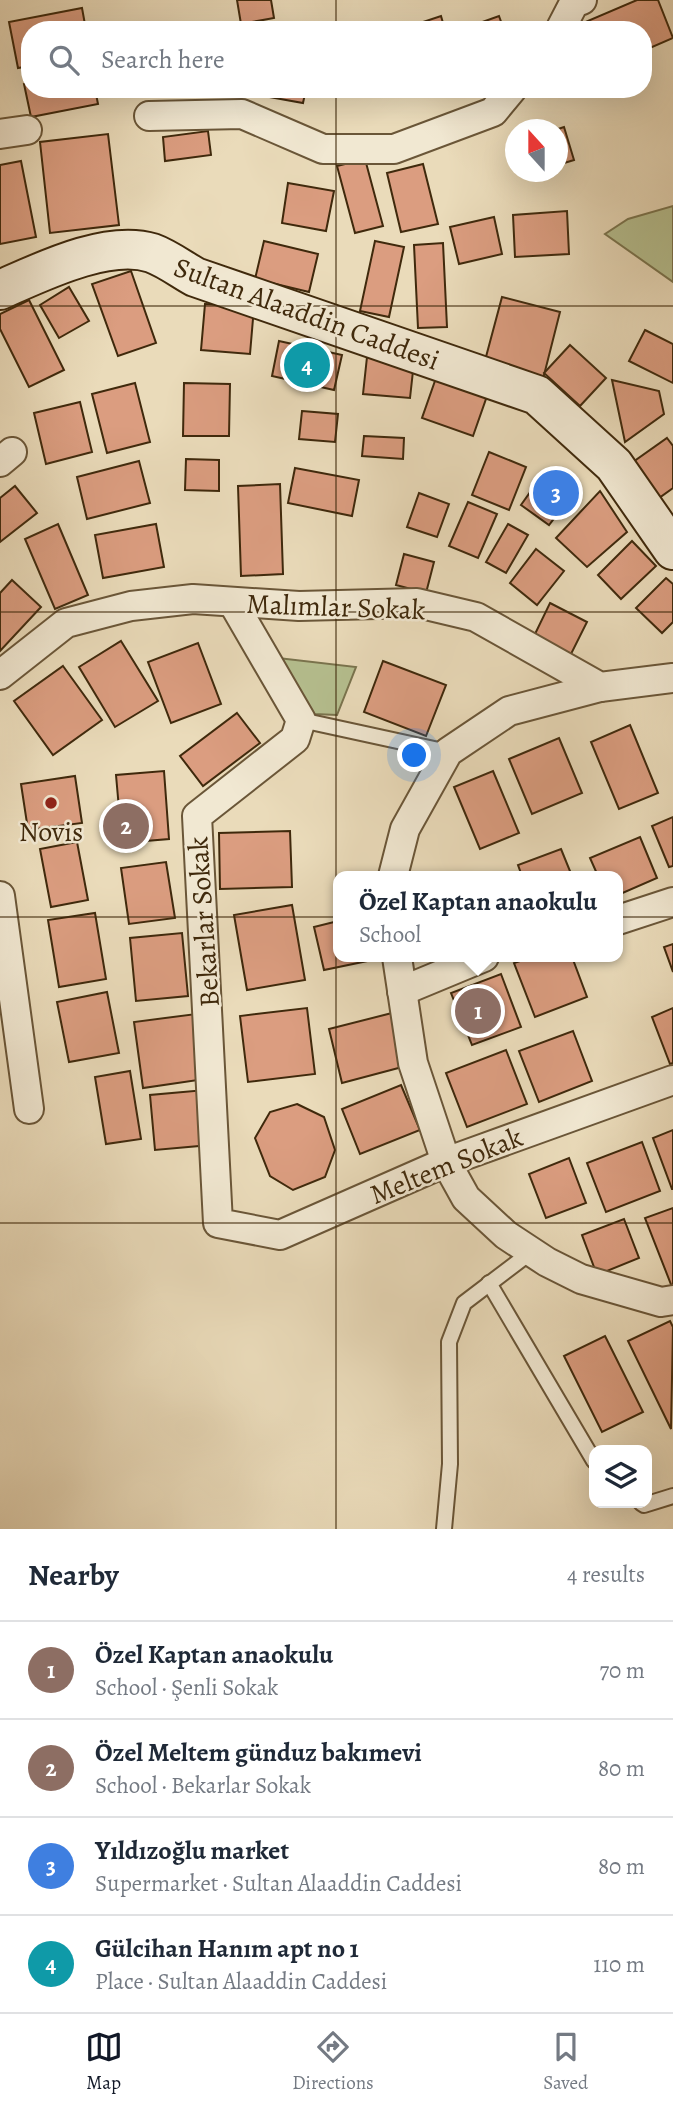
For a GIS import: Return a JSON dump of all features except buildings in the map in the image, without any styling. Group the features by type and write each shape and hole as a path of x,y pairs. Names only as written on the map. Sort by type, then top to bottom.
{"street":[{"path":"565,21 574,4 582,0"},
{"path":"149,116 242,114 323,149 394,149 493,111 504,98"},
{"name":"Sultan Alaaddin Caddesi","path":"0,290 63,262 123,250 151,253 195,277 537,395 614,465 673,550"},
{"name":"Malımlar Sokak","path":"0,675 66,623 131,606 193,599 299,606 417,603 476,617 600,687"},
{"path":"233,603 301,720"},
{"path":"394,871 405,829 448,752 509,710 600,687 673,678"},
{"name":"Bekarlar Sokak","path":"218,1223 207,958 197,817 295,739 301,720"},
{"path":"0,895 29,1108"},
{"path":"623,918 673,902"},
{"path":"398,962 414,1063 446,1162 478,1188 515,1226 531,1252 581,1279 661,1302 673,1300"},
{"path":"402,991 472,962"},
{"name":"Meltem Sokak","path":"218,1223 280,1235 446,1162 673,1080"}],"lane":[{"path":"301,720 448,752"},
{"path":"444,1529 450,1464 449,1342 464,1303 531,1252"},
{"path":"489,1283 589,1453"},
{"path":"652,1503 673,1496"}],"green space":[{"path":"673,206 673,282 605,234 628,219"},
{"path":"278,658 356,667 337,715 314,714"}],"place":[{"name":"Gülcihan Hanım apt no 1","path":"307,365"},
{"name":"Yıldızoğlu market","path":"556,493"},
{"name":"Novis","path":"51,803"},
{"name":"Özel Meltem günduz bakımevi","path":"126,826"},
{"name":"Özel Kaptan anaokulu","path":"478,1011"}]}
